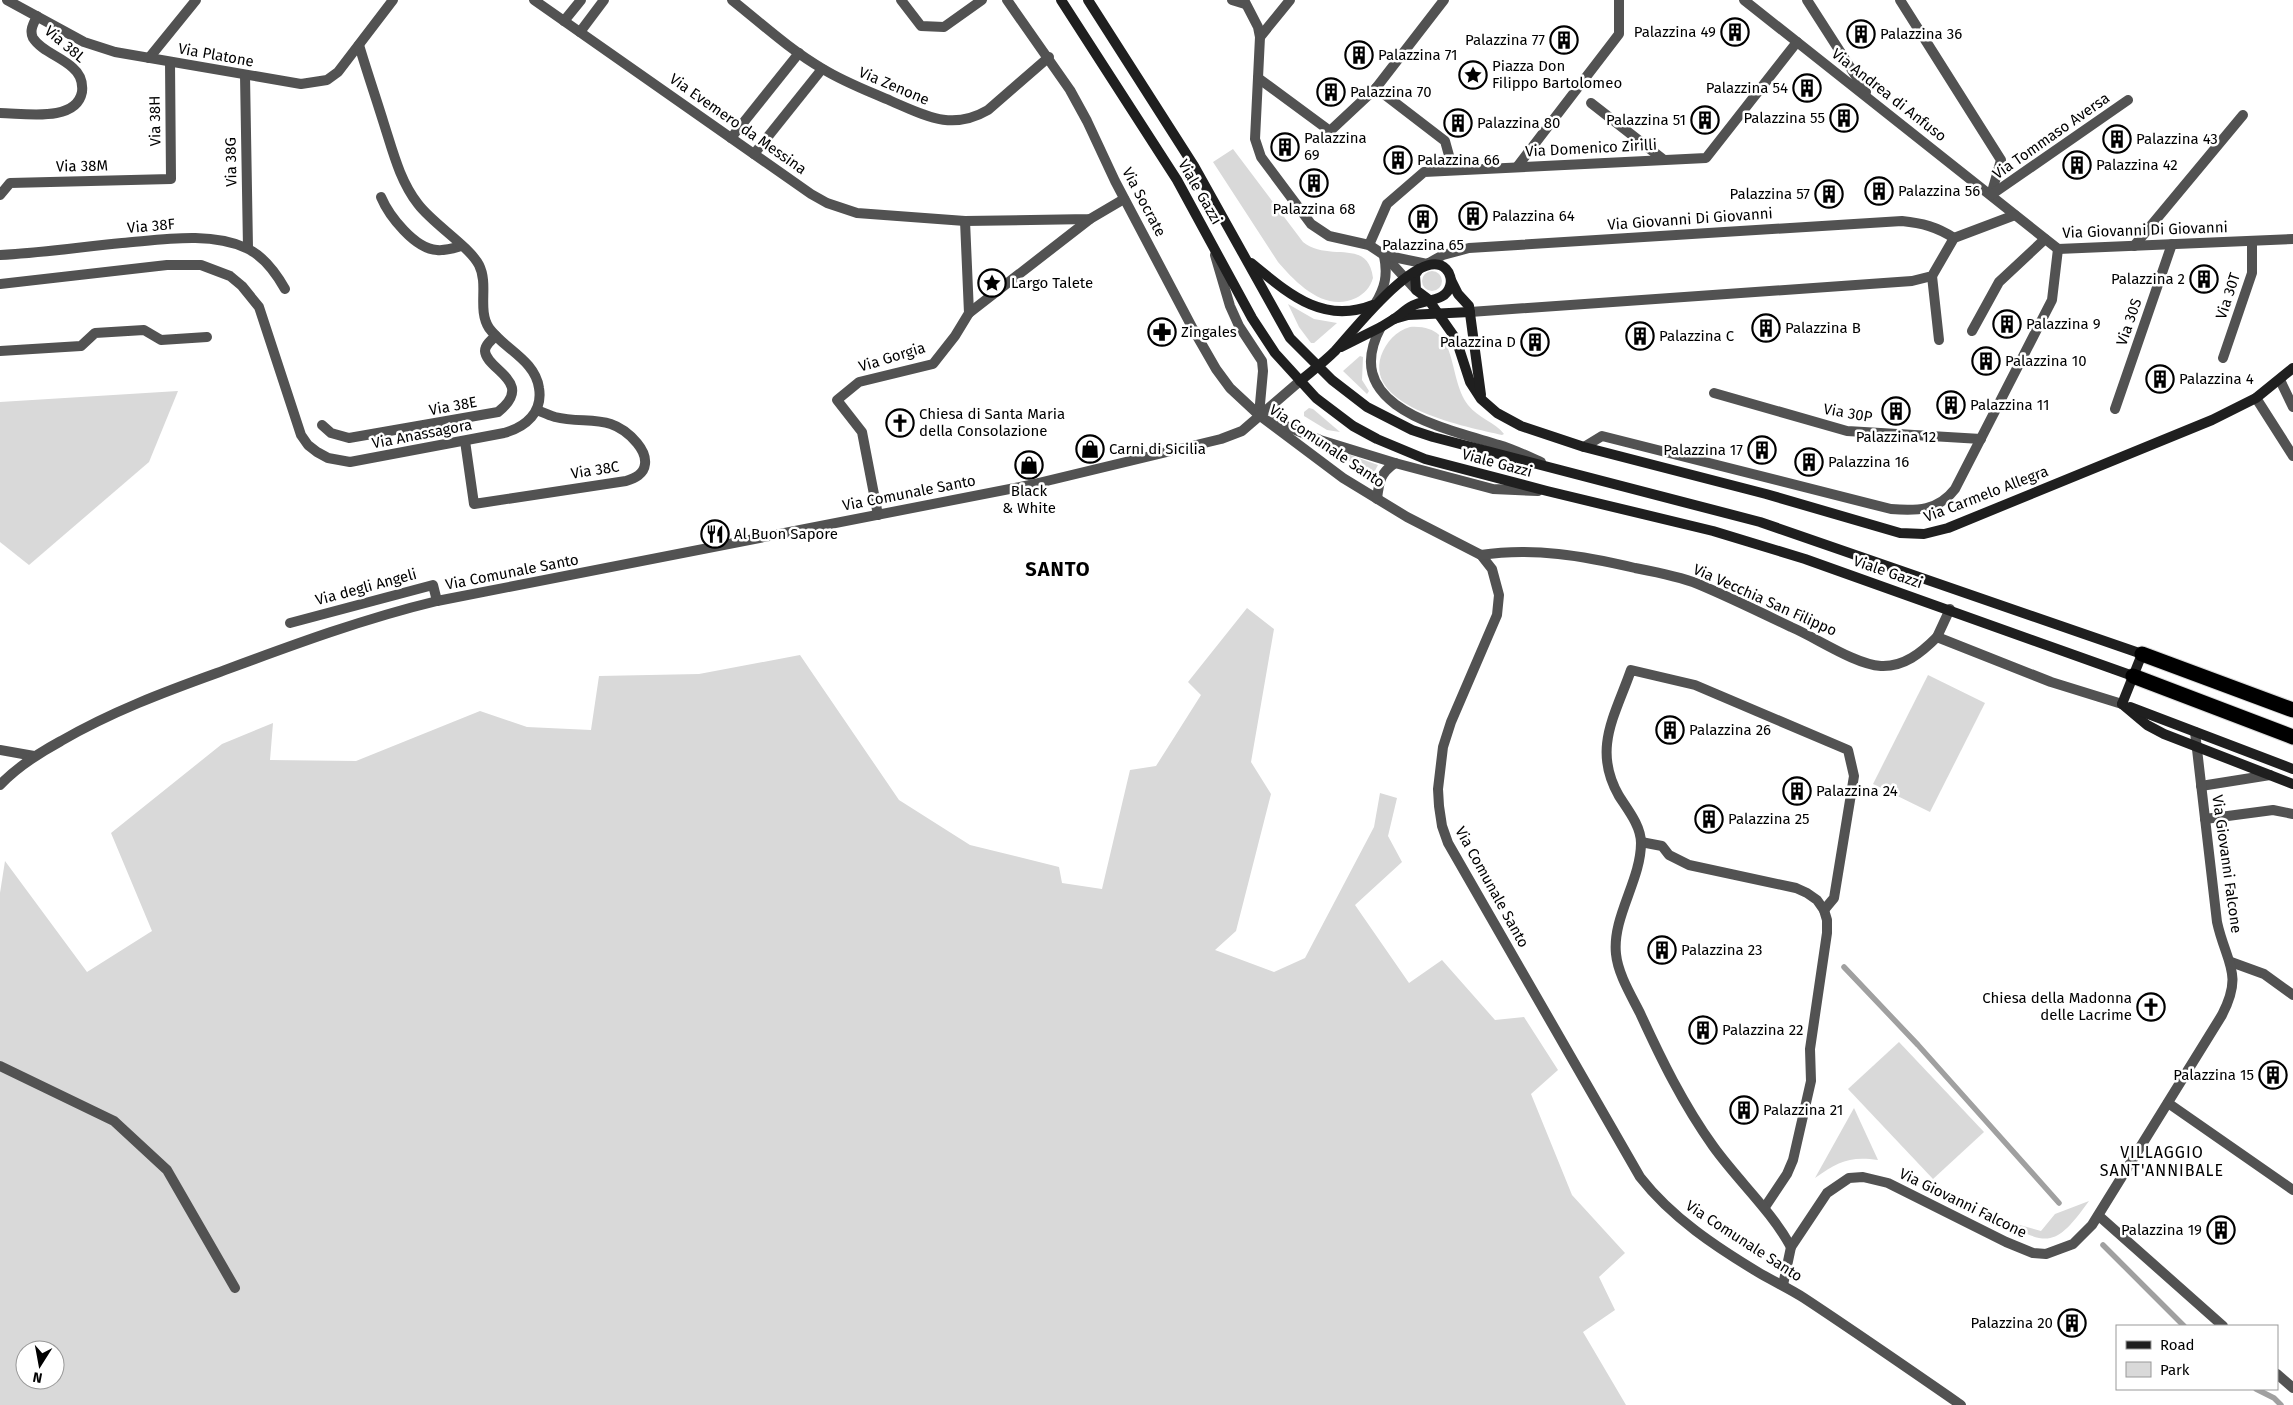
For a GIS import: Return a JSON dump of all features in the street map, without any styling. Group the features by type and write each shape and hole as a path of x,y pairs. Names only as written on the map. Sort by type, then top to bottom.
{"highway":[{"path":"2142,654 2293,710"},
{"path":"2133,676 2293,737"}],"main road":[{"name":"Viale Gazzi","path":"1061,0 1177,180 1252,318 1270,346 1316,398 1376,439 1425,459 1754,543 1950,609 2133,676"},
{"name":"Viale Gazzi","path":"1088,0 1194,166 1248,260 1270,306 1290,338 1317,366 1367,407 1412,430 1575,476 1760,522 2142,654"},
{"path":"1248,260 1282,288 1307,304 1337,312 1360,310 1374,305"},
{"path":"1300,381 1336,350 1374,305 1423,266 1432,263 1443,266 1450,275 1458,294 1467,303 1470,312 1481,398"},
{"path":"1423,266 1414,283 1416,290 1421,296 1434,300 1444,296 1451,280"},
{"path":"1336,350 1381,328 1413,305 1428,299"},
{"name":"Via Carmelo Allegra","path":"1428,299 1456,339 1470,382 1481,398 1497,413 1521,426 1584,447 1766,494 1892,531 1924,534 1948,528 2194,427 2256,398 2293,368"},
{"path":"1394,319 1408,315 1470,312"},
{"path":"2122,704 2142,654"},
{"path":"2122,704 2293,769"},
{"path":"2122,704 2147,725 2293,784"}],"street":[{"name":"Via Platone","path":"7,0 98,47 170,62 301,84 327,80 338,72 393,0"},
{"path":"149,58 196,0"},
{"name":"Via Evemero da Messina","path":"534,0 811,194 842,209 876,215 965,221 1090,219"},
{"path":"564,21 581,0"},
{"path":"580,32 604,0"},
{"name":"Via Zenone","path":"732,0 822,69 844,81 925,115 953,121 965,120 988,110 1048,58"},
{"path":"901,0 921,26 944,27 982,0"},
{"name":"Via Socrate","path":"1007,0 1048,58 1087,121 1124,199 1216,369 1230,388 1258,415"},
{"path":"1232,0 1244,2 1258,27 1260,38 1255,139 1261,157 1311,224 1329,236 1370,245 1384,255 1416,290"},
{"path":"1260,38 1290,0"},
{"path":"1258,78 1330,131 1376,88 1444,0"},
{"path":"1517,167 1619,34 1619,0"},
{"name":"Via Andrea di Anfuso","path":"1744,0 2016,215"},
{"path":"1807,0 1871,100"},
{"path":"1900,0 2001,160 1991,195"},
{"name":"Via 38L","path":"0,113 57,114 75,107 80,99 82,90 79,73 36,42 32,36 32,28 37,16"},
{"name":"Via Domenico Zirilli","path":"1370,245 1386,204 1424,172 1706,158 1797,42"},
{"path":"359,45 394,158 409,192 430,218 478,263 481,270 485,320 496,336 531,369 539,389 536,410"},
{"path":"731,138 799,53"},
{"name":"Via 38H","path":"170,62 171,179"},
{"path":"754,154 822,69"},
{"name":"Via 38G","path":"245,75 248,248"},
{"path":"1376,88 1445,141 1453,170"},
{"name":"Via Tommaso Aversa","path":"1991,195 2128,100"},
{"path":"1591,103 1664,160"},
{"path":"2134,246 2243,115"},
{"name":"Via 38M","path":"0,195 10,183 171,179"},
{"path":"382,197 386,209 417,242 426,248 436,250 461,246"},
{"path":"970,313 1090,219 1124,199"},
{"path":"1939,340 1932,276 1954,238 2016,215"},
{"name":"Via Giovanni Di Giovanni","path":"2016,215 2058,250 2293,239"},
{"path":"965,221 970,313"},
{"name":"Via Giovanni Di Giovanni","path":"1423,266 1443,255 1469,248 1902,221 1920,222 1938,228 1954,238"},
{"name":"Via 38F","path":"0,255 176,238 230,242 248,248 278,276 285,289"},
{"path":"1972,331 1999,282 2045,239"},
{"name":"Via 30T","path":"2224,358 2252,273 2252,241"},
{"path":"1212,243 1230,306 1239,326 1262,361 1263,371 1258,415"},
{"name":"Via 30S","path":"2115,409 2172,244"},
{"name":"Via Carmelo Allegra","path":"1584,447 1602,436 1882,506 1916,510 1936,506 1950,495 2052,300 2058,250"},
{"path":"1384,255 1423,266"},
{"path":"1374,305 1386,281 1384,255"},
{"name":"Via Anassagora","path":"0,284 167,265 201,265 230,276 242,286 258,307 295,421 308,445 317,452 339,461 364,461 515,430 525,425 536,410"},
{"path":"1470,312 1912,282 1932,276"},
{"name":"Via Gorgia","path":"878,515 862,432 837,400 859,382 933,364 970,313"},
{"path":"1381,328 1374,341 1371,353 1371,370 1378,389 1392,403 1454,431 1502,446 1575,476"},
{"path":"0,351 81,346 95,333 144,330 161,340 207,337"},
{"name":"Via 38E","path":"322,426 331,433 349,438 498,412 508,401 511,386 504,373 487,357 485,350 488,343 496,336"},
{"path":"2280,380 2293,407"},
{"path":"1258,415 1300,381"},
{"name":"Via 30P","path":"1714,393 1847,431 1980,439"},
{"path":"2256,398 2293,456"},
{"name":"Via 38C","path":"465,441 474,504 626,481 642,472 645,465 645,457 642,449 622,429 601,420 556,417 536,410"},
{"path":"1258,415 1320,440 1395,463 1493,489 1547,491"},
{"name":"Via Comunale Santo","path":"0,785 10,774 34,756 90,725 146,699 298,643 380,616 437,601 1030,485 1221,439 1242,431 1258,415 1343,478 1377,499 1481,555 1492,569 1498,585 1499,605 1451,722 1443,747 1438,789 1442,826 1448,843 1640,1177 1656,1197 1674,1214 1735,1257 1783,1285 1961,1405"},
{"path":"1377,499 1379,481 1386,469 1395,463"},
{"name":"Via Vecchia San Filippo","path":"1481,555 1509,550 1589,557 1678,577 1698,584 1810,635 1868,664 1896,665 1912,659 1937,637 1950,609"},
{"name":"Via degli Angeli","path":"290,623 433,585 437,601"},
{"path":"1937,637 2050,682 2122,704"},
{"path":"1791,1247 1780,1226 1718,1152 1677,1090 1659,1057 1619,968 1616,942 1637,871 1641,842 1639,829 1613,785 1607,769 1605,753 1608,734 1631,670 1695,685 1848,750 1854,776 1834,898 1824,910"},
{"name":"Via Giovanni Falcone","path":"1783,1285 1791,1247 1827,1193 1837,1184 1849,1178 1863,1177 1888,1183 2006,1242 2033,1253 2046,1254 2073,1244 2099,1216 2229,1002 2234,978 2217,922 2195,732"},
{"path":"0,750 34,756"},
{"path":"2201,786 2270,775"},
{"path":"2205,819 2273,810 2293,814"},
{"path":"1641,842 1662,846 1669,855 1689,865 1796,888 1817,900 1824,910 1828,933 1810,1049 1811,1081 1793,1160 1787,1174 1765,1207"},
{"path":"2230,962 2264,974 2293,995"},
{"path":"0,1066 114,1121 167,1170 235,1288"},
{"path":"2168,1103 2293,1190"},
{"path":"2099,1216 2222,1325"},
{"path":"2278,1375 2293,1388"}],"green space":[{"path":"1233,149 1303,242 1313,248 1324,251 1346,252 1364,258 1370,266 1373,278 1364,293 1344,302 1333,302 1312,294 1293,279 1278,262 1213,162"},
{"path":"1428,271 1436,271 1442,277 1442,285 1436,291 1428,291 1422,285 1422,277"},
{"path":"1288,304 1314,319 1337,323 1314,343 1311,343 1299,327"},
{"path":"1410,327 1426,328 1437,334 1445,342 1461,393 1468,405 1504,434 1466,427 1422,412 1403,402 1388,389 1380,374 1381,356 1392,338 1400,331"},
{"path":"1360,356 1363,357 1362,380 1369,391 1367,394 1343,371"},
{"path":"178,391 149,462 29,565 0,542 0,402"},
{"path":"1309,408 1313,409 1340,432 1327,430 1304,416 1304,412"},
{"path":"1334,449 1378,465 1371,478"},
{"path":"1247,608 1274,629 1251,762 1271,794 1236,931 1215,950 1274,972 1305,958 1374,827 1380,793 1397,798 1388,836 1402,862 1355,905 1409,983 1442,960 1495,1020 1524,1017 1558,1070 1531,1094 1572,1195 1625,1253 1599,1277 1615,1310 1583,1332 1626,1405 0,1405 0,893 5,861 87,972 152,931 111,833 222,744 273,723 270,760 356,761 480,711 527,727 591,730 599,676 699,674 800,655 899,800 970,845 1059,867 1062,883 1102,889 1130,770 1156,766 1201,695 1188,682"},
{"path":"1928,675 1985,703 1930,812 1873,784"},
{"path":"1899,1042 1984,1132 1933,1179 1848,1089"},
{"path":"1854,1108 1878,1160 1859,1159 1837,1164 1815,1178"},
{"path":"2089,1201 2066,1229 2048,1238 2038,1238 2027,1234 1995,1218 2041,1231 2055,1214"}],"waterway":[{"path":"1844,967 1918,1045 2059,1203"},
{"path":"2103,1245 2183,1325"},
{"path":"2258,1390 2274,1398 2281,1405"}],"place":[{"name":"Palazzina 49","path":"1735,32"},
{"name":"Palazzina 36","path":"1861,34"},
{"name":"Palazzina 77","path":"1564,40"},
{"name":"Palazzina 71","path":"1359,55"},
{"name":"Piazza Don Filippo Bartolomeo","path":"1473,75"},
{"name":"Palazzina 54","path":"1807,88"},
{"name":"Palazzina 70","path":"1331,92"},
{"name":"Palazzina 55","path":"1844,118"},
{"name":"Palazzina 51","path":"1705,120"},
{"name":"Palazzina 80","path":"1458,123"},
{"name":"Palazzina 43","path":"2117,139"},
{"name":"Palazzina 69","path":"1285,147"},
{"name":"Palazzina 66","path":"1398,160"},
{"name":"Palazzina 42","path":"2077,165"},
{"name":"Palazzina 68","path":"1314,183"},
{"name":"Palazzina 56","path":"1879,191"},
{"name":"Palazzina 57","path":"1829,194"},
{"name":"Palazzina 64","path":"1473,216"},
{"name":"Palazzina 65","path":"1423,219"},
{"name":"Palazzina 2","path":"2204,279"},
{"name":"Largo Talete","path":"992,283"},
{"name":"Palazzina 9","path":"2007,324"},
{"name":"Palazzina B","path":"1766,328"},
{"name":"Zingales","path":"1162,332"},
{"name":"Palazzina C","path":"1640,336"},
{"name":"Palazzina D","path":"1535,342"},
{"name":"Palazzina 10","path":"1986,361"},
{"name":"Palazzina 4","path":"2160,379"},
{"name":"Palazzina 11","path":"1951,405"},
{"name":"Palazzina 12","path":"1896,411"},
{"name":"Chiesa di Santa Maria della Consolazione","path":"900,423"},
{"name":"Carni di Sicilia","path":"1090,449"},
{"name":"Palazzina 17","path":"1762,450"},
{"name":"Palazzina 16","path":"1809,462"},
{"name":"Black & White","path":"1029,465"},
{"name":"Al Buon Sapore","path":"715,534"},
{"name":"Palazzina 26","path":"1670,730"},
{"name":"Palazzina 24","path":"1797,791"},
{"name":"Palazzina 25","path":"1709,819"},
{"name":"Palazzina 23","path":"1662,950"},
{"name":"Chiesa della Madonna delle Lacrime","path":"2151,1007"},
{"name":"Palazzina 22","path":"1703,1030"},
{"name":"Palazzina 15","path":"2273,1075"},
{"name":"Palazzina 21","path":"1744,1110"},
{"name":"Palazzina 19","path":"2221,1230"},
{"name":"Palazzina 20","path":"2072,1323"}],"district":[{"name":"SANTO","path":"1058,569"},
{"name":"VILLAGGIO SANT'ANNIBALE","path":"2162,1161"}]}
